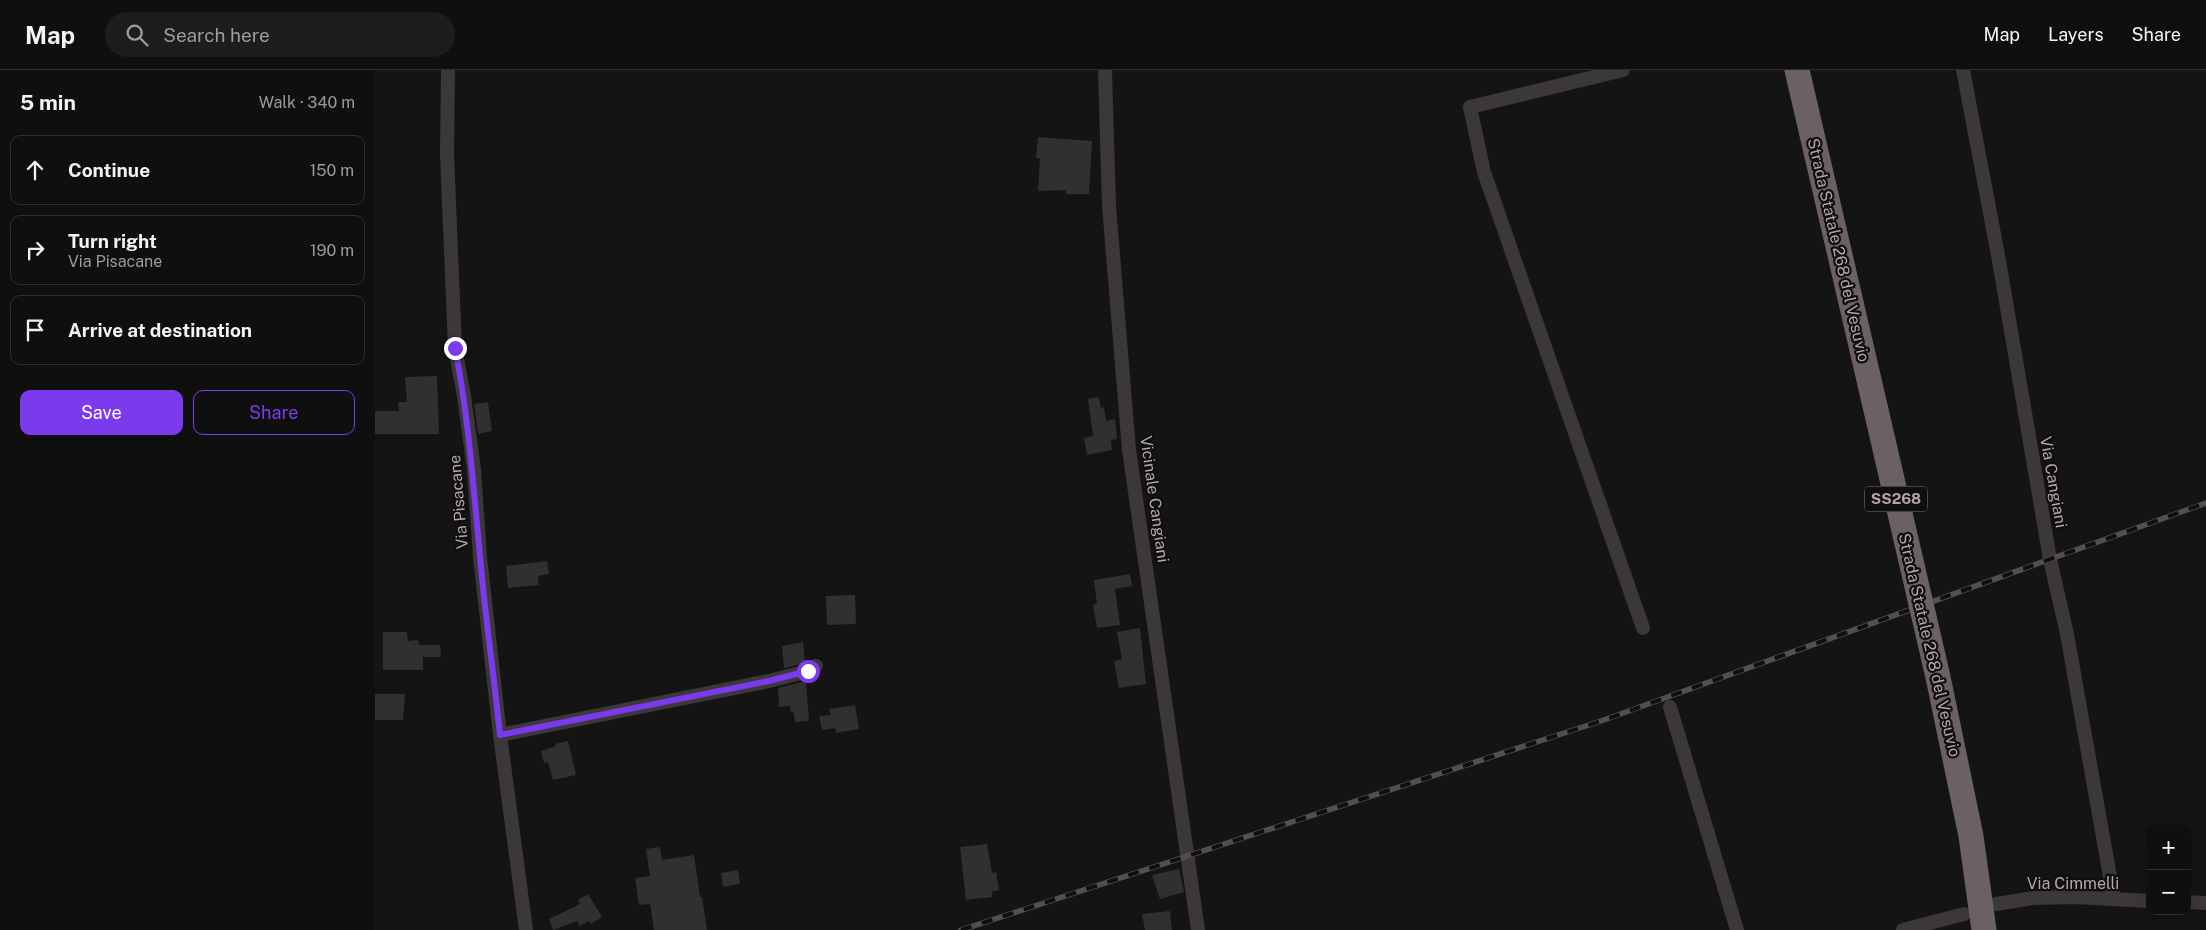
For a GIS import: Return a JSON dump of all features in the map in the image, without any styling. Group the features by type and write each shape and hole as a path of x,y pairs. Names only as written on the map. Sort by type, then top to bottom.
{"highway":[{"name":"Strada Statale 268 del Vesuvio","path":"1797,70 1938,678 1971,836 1984,930"}],"street":[{"name":"Via Pisacane","path":"448,70 447,154 455,348 464,396 474,470 480,557 500,735 527,930"},
{"name":"Vicinale Cangiani","path":"1105,70 1109,206 1129,450 1198,930"},
{"path":"1623,70 1470,107 1484,172 1643,628"},
{"name":"Via Cangiani","path":"1963,70 1998,255 2050,559 2067,634 2114,899"},
{"path":"500,735 769,681 808,671 816,666"},
{"path":"1670,707 1737,930"},
{"name":"Via Cimmelli","path":"1996,904 2034,898 2074,897 2146,901"},
{"path":"2191,902 2206,903"},
{"path":"1903,930 1964,914"}],"building":[{"path":"1038,137 1092,141 1089,194 1066,194 1066,190 1038,191 1040,158 1036,158"},
{"path":"437,376 439,434 375,434 375,411 399,411 398,402 407,402 405,377"},
{"path":"1099,397 1101,408 1104,407 1106,421 1115,419 1117,439 1111,440 1112,450 1087,455 1084,438 1093,436 1088,399"},
{"path":"488,402 492,431 478,434 474,404"},
{"path":"547,561 549,574 538,576 539,585 508,588 506,566"},
{"path":"1130,574 1132,586 1115,589 1120,625 1097,628 1093,605 1097,604 1094,580"},
{"path":"855,595 856,624 827,625 826,596"},
{"path":"1140,628 1146,684 1119,688 1114,661 1122,659 1117,632"},
{"path":"383,632 407,632 408,641 418,640 419,645 440,645 441,657 423,657 423,670 383,670"},
{"path":"803,642 805,663 784,668 782,646"},
{"path":"806,681 809,721 795,722 794,713 791,712 790,706 779,707 778,688"},
{"path":"375,694 405,694 403,720 375,720"},
{"path":"855,705 859,729 836,733 835,728 822,730 819,716 831,715 829,709"},
{"path":"568,741 576,775 553,780 548,762 544,763 541,751 556,746 555,744"},
{"path":"987,844 992,873 996,872 999,890 992,891 992,897 966,900 960,847"},
{"path":"660,847 662,860 694,855 707,930 654,930 650,904 639,905 635,878 650,876 646,849"},
{"path":"1179,869 1184,892 1160,899 1152,875"},
{"path":"738,870 740,884 723,887 721,873"},
{"path":"588,894 602,917 591,924 589,921 580,926 577,921 553,930 549,919 580,904 578,900"},
{"path":"1170,911 1172,930 1145,930 1142,914"}],"railway":[{"path":"961,930 1601,721 2206,503"}],"route":[{"path":"455,348 464,396 474,470 480,557 500,735 769,681 808,671"}]}
